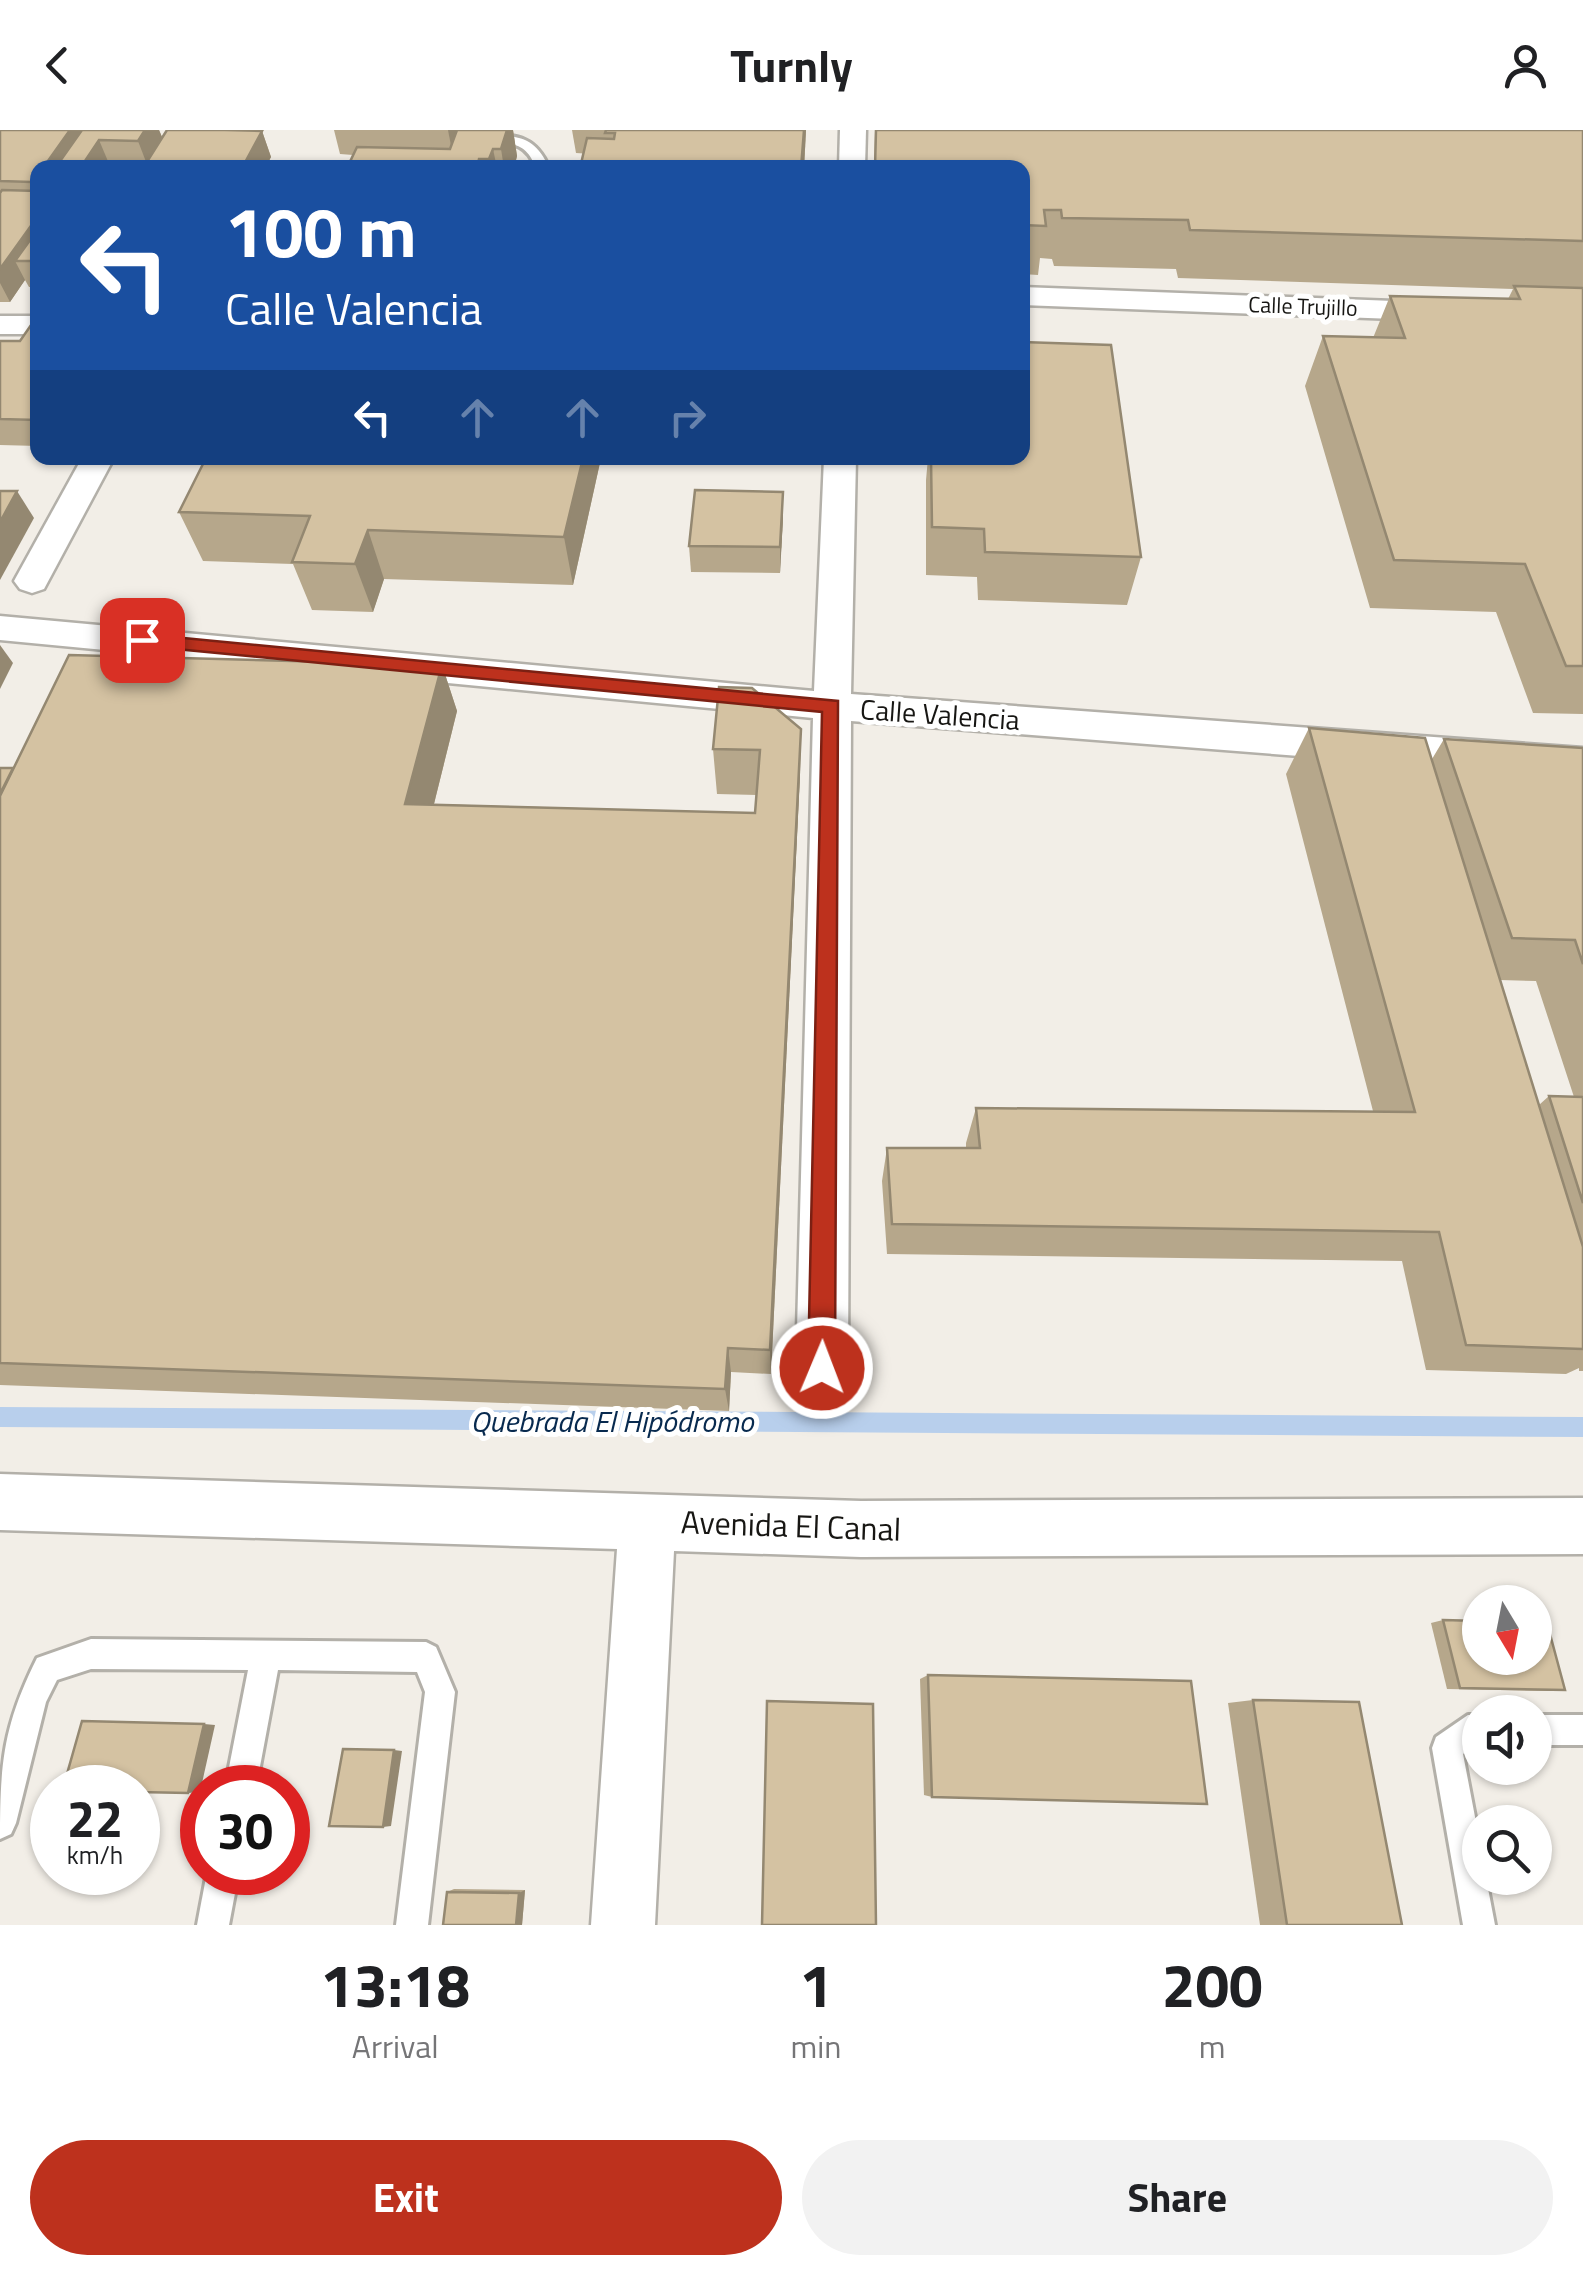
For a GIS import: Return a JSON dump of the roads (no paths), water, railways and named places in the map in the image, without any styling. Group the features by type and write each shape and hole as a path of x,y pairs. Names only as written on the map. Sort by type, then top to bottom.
{"street":[{"path":"852,160 853,130"},
{"name":"Calle Trujillo","path":"1030,296 1467,312"},
{"path":"0,325 30,326"},
{"path":"32,581 94,465"},
{"path":"822,1368 832,706 840,465"},
{"name":"Calle Valencia","path":"0,628 832,706 1583,762"},
{"name":"Avenida El Canal","path":"0,1502 861,1529 1583,1526"},
{"path":"623,1925 647,1522"}],"lane":[{"path":"482,138 526,140 535,147 539,160"},
{"path":"0,1822 32,1699 47,1668 91,1654 426,1657 440,1692 412,1925"},
{"path":"244,1765 266,1655"},
{"path":"1552,1730 1583,1730"},
{"path":"1462,1735 1447,1748 1479,1925"},
{"path":"213,1925 219,1895"}],"waterway":[{"name":"Quebrada El Hipódromo","path":"0,1417 1583,1427"}]}
